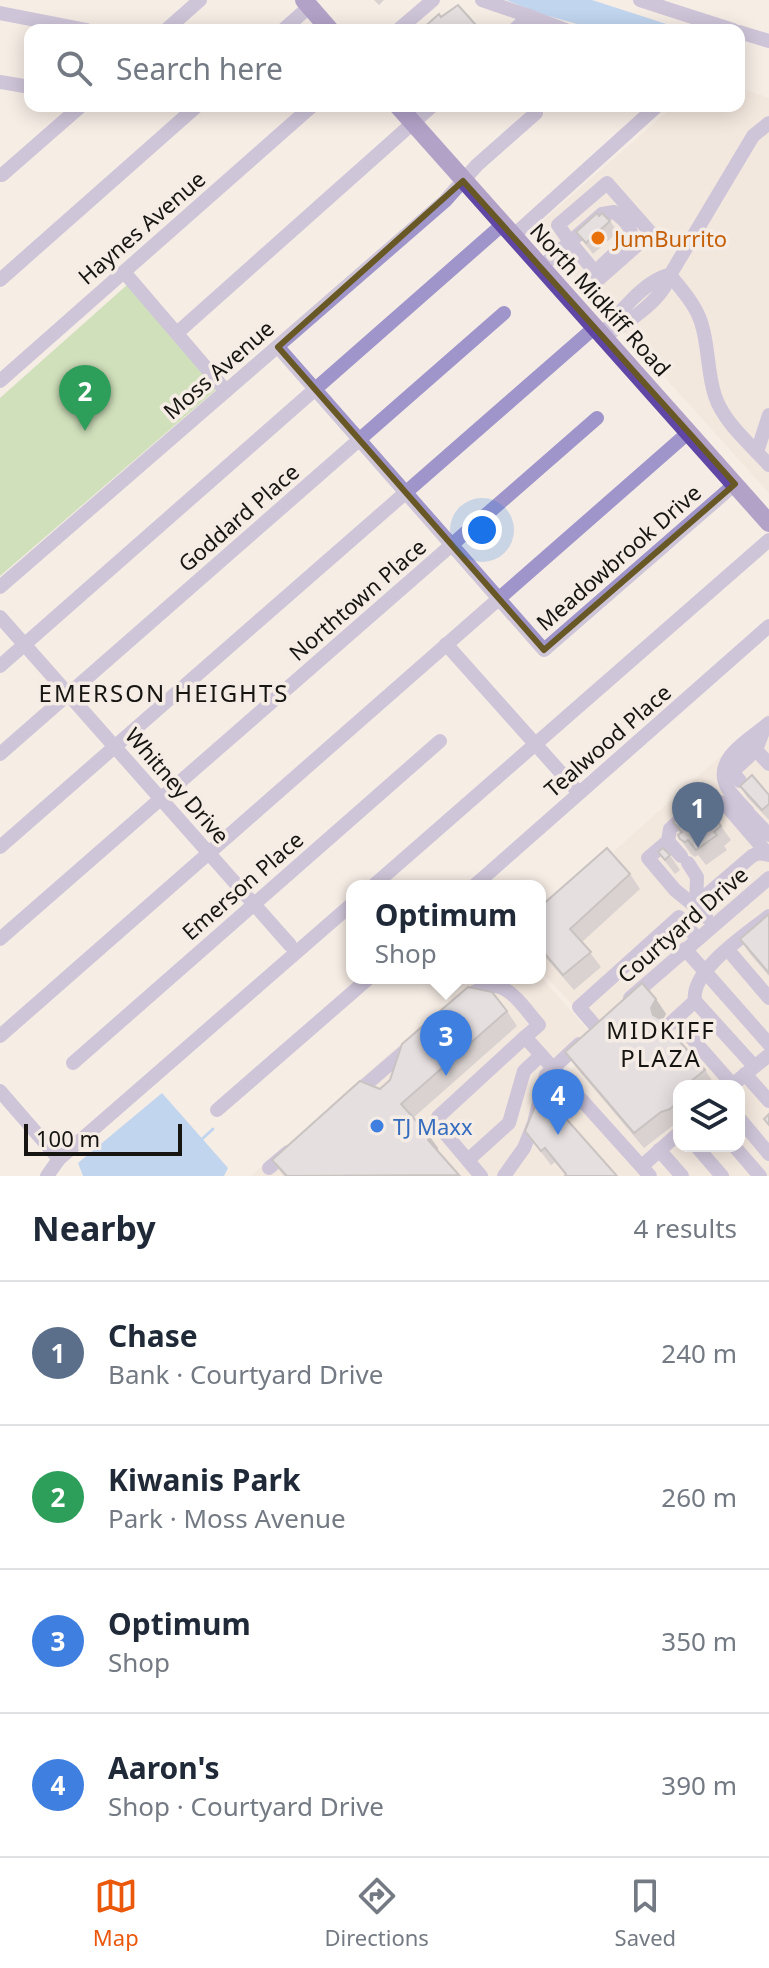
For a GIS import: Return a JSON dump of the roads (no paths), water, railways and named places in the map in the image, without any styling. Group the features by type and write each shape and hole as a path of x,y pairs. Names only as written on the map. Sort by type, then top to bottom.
{"main road":[{"path":"307,3 325,24"},
{"name":"North Midkiff Road","path":"403,112 769,523"}],"street":[{"path":"405,24 433,0"},
{"path":"482,0 550,24"},
{"path":"640,0 714,24"},
{"path":"172,24 197,1"},
{"path":"288,24 307,3"},
{"path":"0,13 56,24"},
{"path":"520,24 529,16"},
{"path":"745,34 769,41"},
{"path":"0,82 24,86"},
{"path":"2,175 74,112"},
{"path":"0,280 190,112"},
{"name":"Haynes Avenue","path":"0,381 305,112"},
{"path":"177,333 426,112"},
{"path":"0,666 315,389 650,112"},
{"name":"Moss Avenue","path":"0,587 445,201 477,165 536,113"},
{"path":"0,847 406,492 598,332 659,277 670,275 753,136 769,123"},
{"path":"607,183 651,233 600,278 570,242 558,225 607,183"},
{"path":"540,268 606,213 614,212 632,232 631,238 595,272"},
{"path":"124,272 226,391"},
{"path":"670,275 695,307 702,323 719,404 769,465"},
{"name":"Goddard Place","path":"0,754 504,313"},
{"name":"Meadowbrook Drive","path":"278,347 544,650 735,484"},
{"path":"757,452 769,415"},
{"name":"Northtown Place","path":"0,939 597,418"},
{"path":"0,1036 689,432"},
{"path":"380,880 769,540"},
{"name":"Whitney Drive","path":"0,617 290,945"},
{"name":"Tealwood Place","path":"481,880 769,626"},
{"path":"446,644 579,793"},
{"path":"740,781 732,772 756,750 768,727"},
{"path":"768,727 727,758 723,776 728,788 769,835"},
{"name":"Emerson Place","path":"73,1063 440,741"},
{"path":"756,750 769,764"},
{"path":"713,925 675,890 648,858 668,841 670,829 703,800 714,799 724,803 768,854"},
{"path":"668,841 697,877 699,909"},
{"path":"699,909 703,898 752,856 768,854"},
{"name":"Courtyard Drive","path":"552,1066 769,878"},
{"path":"0,1091 54,1171 346,909"},
{"path":"769,916 704,971 693,990 695,1001 769,1101"},
{"path":"608,1018 579,1007 679,917 697,938"},
{"path":"685,949 769,1044"},
{"path":"728,950 769,998"},
{"path":"217,1110 362,984"},
{"path":"452,1010 484,986 494,985 506,988 539,1025 438,1117 438,1125 481,1176"},
{"path":"695,1001 677,1025 727,1080"},
{"path":"346,1102 428,1030"},
{"path":"525,1037 646,1171 659,1150 673,1138"},
{"path":"468,1160 509,1123 524,1071 541,1055"},
{"path":"738,1080 769,1055"},
{"path":"504,1176 527,1140 544,1081 552,1066"},
{"path":"745,1125 769,1154"},
{"path":"268,1173 299,1142"},
{"path":"659,1150 682,1176"},
{"path":"701,1152 722,1176"},
{"path":"739,1152 760,1176"}],"water":[{"path":"506,0 592,0 666,24 577,24"},
{"path":"162,1093 228,1168 224,1176 83,1176 78,1163"}],"waterway":[{"path":"202,1139 213,1129"}],"place":[{"name":"JumBurrito","path":"598,238"},
{"name":"Kiwanis Park","path":"85,431"},
{"name":"Chase","path":"698,848"},
{"name":"Optimum","path":"446,1076"},
{"name":"TJ Maxx","path":"377,1126"},
{"name":"Aaron's","path":"558,1135"}],"district":[{"name":"EMERSON HEIGHTS","path":"164,692"},
{"name":"MIDKIFF PLAZA","path":"661,1043"}]}
